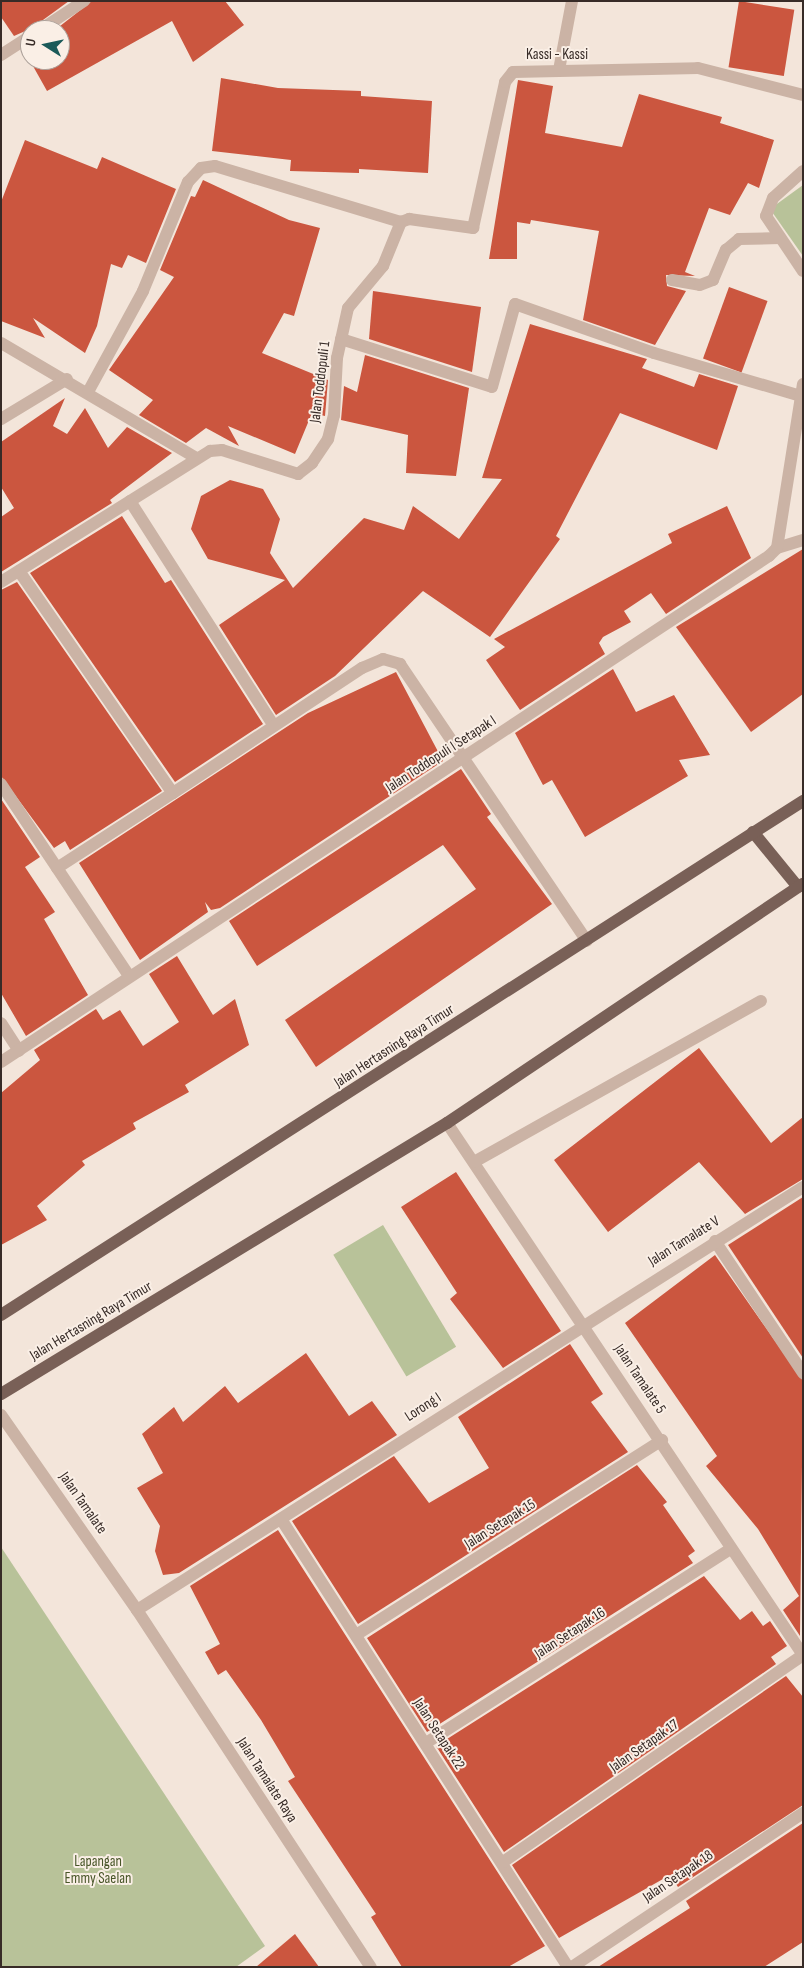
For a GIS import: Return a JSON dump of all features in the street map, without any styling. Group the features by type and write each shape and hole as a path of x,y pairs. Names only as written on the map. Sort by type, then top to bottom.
{"main road":[{"name":"Jalan Hertasning Raya Timur","path":"1,1315 803,801"},
{"path":"753,832 800,886"},
{"name":"Jalan Hertasning Raya Timur","path":"1,1394 447,1123 800,886"}],"street":[{"path":"55,20 84,1"},
{"path":"558,70 572,1"},
{"path":"3,49 20,41"},
{"name":"Kassi - Kassi","path":"401,222 410,219 473,228 507,76 520,70 698,68 803,95"},
{"path":"88,392 143,291 188,182 201,168 215,166 401,222"},
{"path":"803,171 773,198 766,216 803,271"},
{"name":"Jalan Toddopuli 1","path":"1,582 196,458 222,450 298,474 312,463 328,439 334,415 341,339 348,308 384,266 401,222"},
{"path":"672,280 700,285 713,280 726,250 739,239 780,238"},
{"path":"341,339 492,387 515,304 654,353 802,390 773,552"},
{"path":"1,343 67,379 196,458"},
{"path":"1,418 67,379"},
{"path":"130,501 273,726"},
{"name":"Jalan Toddopuli I Setapak I","path":"1,1062 129,976 465,758 773,552 803,540"},
{"path":"19,571 173,792"},
{"path":"57,868 362,668 389,660 400,664 587,941"},
{"path":"1,784 129,976"},
{"path":"474,1162 761,1000"},
{"path":"1,1023 19,1051"},
{"name":"Jalan Tamalate 5","path":"447,1123 662,1440 731,1549 803,1655"},
{"name":"Jalan Tamalate V","path":"583,1323 803,1187"},
{"path":"715,1241 803,1373"},
{"name":"Lorong I","path":"137,1610 583,1323"},
{"name":"Jalan Tamalate","path":"1,1415 137,1610"},
{"name":"Jalan Setapak 15","path":"356,1635 662,1440"},
{"name":"Jalan Setapak 22","path":"281,1519 570,1967"},
{"name":"Jalan Setapak 16","path":"426,1743 731,1549"},
{"name":"Jalan Tamalate Raya","path":"137,1610 371,1967"},
{"name":"Jalan Setapak 17","path":"502,1862 803,1655"},
{"name":"Jalan Setapak 18","path":"570,1967 803,1813"}],"green space":[{"path":"803,185 803,256 770,209"},
{"path":"383,1225 456,1347 406,1377 333,1255"},
{"name":"Lapangan Emmy Saelan","path":"1,1547 265,1946 236,1967 1,1967"}],"building":[{"path":"1,1 69,1 43,20 20,20 20,33 14,36 1,17"},
{"path":"92,1 225,1 244,25 193,62 172,21 47,91 35,70 70,70 70,20 68,20"},
{"path":"739,1 794,10 784,76 729,67"},
{"path":"221,78 278,88 361,91 361,96 432,101 428,173 359,169 359,173 290,171 291,160 212,151"},
{"path":"518,80 553,86 545,133 622,147 639,94 722,117 720,123 774,140 759,188 748,183 730,215 709,208 685,272 695,276 666,275 667,286 686,291 655,345 583,320 599,231 531,220 530,224 517,222 517,259 489,259"},
{"path":"25,140 97,169 102,157 176,189 146,263 128,255 122,268 111,264 97,326 85,353 33,318 45,338 1,321 1,202"},
{"path":"203,180 289,220 320,228 294,316 284,313 262,353 328,380 325,416 312,413 295,454 228,426 239,446 206,428 186,443 139,415 153,400 109,370 174,277 160,270 191,196 195,197"},
{"path":"729,287 768,301 742,372 703,358"},
{"path":"373,291 481,307 472,372 369,339"},
{"path":"530,324 647,359 642,368 694,387 699,374 738,386 717,450 620,413 556,536 560,539 490,637 423,591 335,676 276,715 219,625 285,580 208,559 191,529 201,496 230,480 263,489 280,519 270,553 293,588 364,518 404,530 413,506 459,539 502,479 482,478"},
{"path":"365,355 469,388 456,476 406,473 408,435 341,420 344,386 357,392"},
{"path":"65,398 53,426 67,434 85,408 108,448 127,427 172,453 110,500 112,503 1,572 1,517 14,508 1,487 1,442"},
{"path":"727,506 751,558 666,614 651,593 624,611 631,622 603,637 599,643 605,654 520,710 486,660 505,647 494,639 672,543 668,534"},
{"path":"122,516 165,583 171,580 263,724 175,782 30,573"},
{"path":"803,549 803,694 751,732 676,627"},
{"path":"17,582 162,791 70,850 65,841 54,848 1,776 1,590"},
{"path":"613,669 636,712 674,695 710,755 679,760 688,776 585,837 552,780 543,785 515,733"},
{"path":"396,672 443,761 220,908 211,910 205,902 208,912 140,960 79,863 308,713"},
{"path":"461,769 491,814 487,817 552,904 316,1067 285,1020 476,889 443,845 257,966 229,921"},
{"path":"1,799 40,857 25,867 55,912 44,919 88,995 26,1036 1,993"},
{"path":"177,956 213,1015 235,999 249,1045 185,1085 189,1092 133,1123 136,1129 82,1161 85,1165 37,1206 47,1220 1,1245 1,1093 40,1060 34,1050 96,1009 103,1020 120,1010 143,1046 179,1022 149,974"},
{"path":"699,1048 771,1143 803,1117 803,1179 745,1214 699,1162 608,1232 554,1160"},
{"path":"456,1172 561,1331 503,1368 450,1299 457,1293 401,1207"},
{"path":"803,1197 803,1358 728,1245"},
{"path":"715,1255 803,1381 800,1636 783,1610 799,1596 758,1529 706,1466 717,1456 625,1323"},
{"path":"570,1344 603,1394 591,1402 628,1452 358,1624 292,1521 394,1456 429,1503 489,1468 458,1417"},
{"path":"306,1353 349,1416 372,1401 397,1435 179,1573 163,1575 155,1551 160,1526 137,1488 163,1473 142,1434 174,1407 183,1422 225,1386 238,1403"},
{"path":"637,1465 667,1502 663,1505 695,1551 688,1556 693,1563 427,1732 367,1638"},
{"path":"278,1530 545,1946 508,1967 402,1967 371,1917 376,1914 288,1781 295,1777 261,1720 226,1670 218,1675 205,1652 220,1644 190,1586"},
{"path":"704,1576 740,1620 752,1611 763,1626 770,1621 787,1646 771,1657 776,1664 504,1852 436,1746"},
{"path":"786,1676 803,1697 803,1805 678,1887 670,1875 559,1938 512,1865"},
{"path":"803,1823 803,1942 764,1967 598,1967 690,1908 686,1901"},
{"path":"295,1934 319,1967 256,1967"}]}
